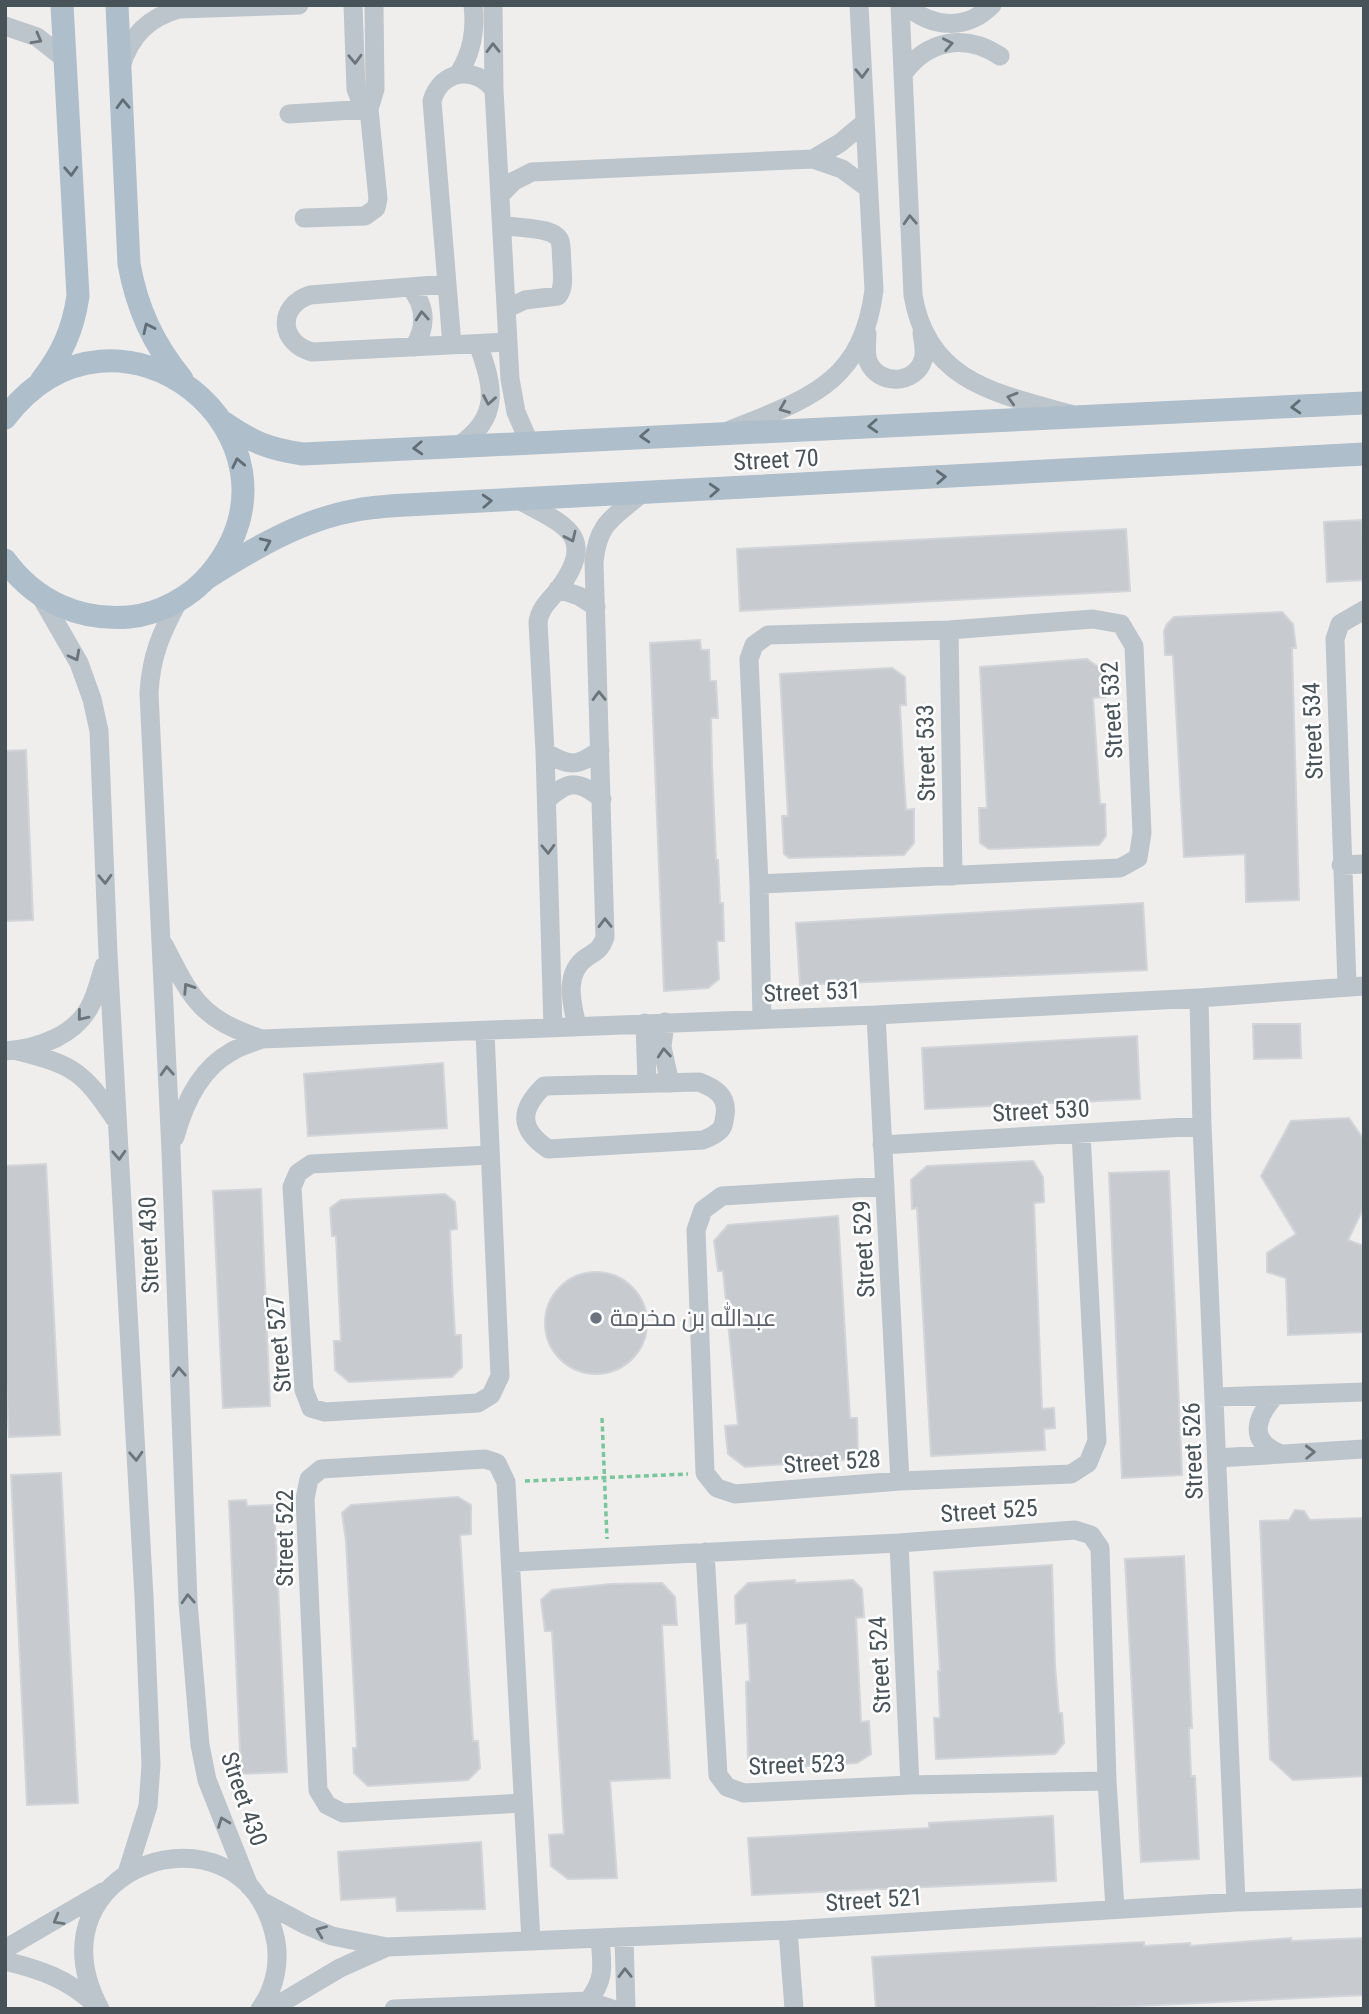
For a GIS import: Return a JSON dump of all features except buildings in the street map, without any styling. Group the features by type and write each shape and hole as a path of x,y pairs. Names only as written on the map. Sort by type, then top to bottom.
{"main road":[{"path":"39,383 66,343 78,296 62,5"},
{"path":"117,5 129,264 134,290 154,341 186,384"},
{"path":"5,418 26,393 39,383 80,365 102,361 146,365 186,384 206,401 223,422 235,450 242,480 240,510 232,540 225,553 207,578 178,600 157,610 110,618 85,615 62,608 26,585 5,560"},
{"name":"Street 70","path":"223,422 254,442 280,451 303,454 1364,403"},
{"name":"Street 70","path":"207,578 256,548 306,524 355,510 406,505 1364,454"}],"street":[{"path":"121,66 135,35 148,23 174,7 299,5"},
{"path":"353,5 356,89 369,109"},
{"path":"304,218 365,216 376,208 378,199 369,109 375,89 374,5"},
{"path":"459,73 472,45 473,5"},
{"path":"492,5 494,90 512,396 521,427 529,442"},
{"path":"857,8 874,290 867,325 868,361 878,374 893,380 909,377 920,366 925,351 913,295 900,5"},
{"path":"906,5 929,21 954,24 979,16 992,5"},
{"path":"5,26 37,37 65,59"},
{"path":"903,74 919,55 953,42 978,44 1000,56"},
{"path":"452,345 432,101 438,86 459,73 479,76 494,90"},
{"path":"289,114 369,109"},
{"path":"813,159 840,143 864,123"},
{"path":"498,153 532,172"},
{"path":"500,195 514,181 532,172 813,159 842,169 868,188"},
{"path":"503,225 548,231 556,236 561,244 562,288 558,296 525,300 508,308"},
{"path":"447,284 310,295 301,298 289,311 287,329 296,345 312,352 508,342"},
{"path":"410,287 421,303 423,312 422,331 414,347"},
{"path":"723,433 817,392 852,356 867,325"},
{"path":"920,325 949,366 975,384 990,391 1078,416"},
{"path":"458,446 474,433 486,415 489,404 491,384 478,344"},
{"path":"577,1026 571,999 575,970 585,958 597,952 605,937 594,562 598,535 606,524 641,494"},
{"path":"517,499 566,526 576,549 575,562 543,607 538,622 547,800 553,1028"},
{"path":"558,589 579,596 596,607"},
{"name":"Street 430","path":"41,597 79,663 92,699 99,731 108,954 144,1597 150,1765 148,1806 127,1873"},
{"name":"Street 430","path":"178,600 156,644 150,672 150,719 171,1151 188,1602 200,1745 207,1780 255,1893 271,1920 276,1941 277,1962 273,1984 260,2009"},
{"name":"Street 534","path":"1356,986 1341,865 1335,639 1340,624 1364,610"},
{"name":"Street 532","path":"759,884 1120,868 1138,858 1142,833 1134,646 1121,624 1093,619 949,630 768,635 754,645 749,659 762,1018"},
{"name":"Street 533","path":"949,630 953,876"},
{"path":"545,752 563,763 582,763 600,750"},
{"path":"547,800 559,788 572,784 586,787 602,799"},
{"path":"1341,865 1364,864"},
{"name":"Street 531","path":"160,938 200,1006 216,1020 236,1031 262,1039 876,1015 1199,998 1356,986"},
{"path":"551,943 564,953 585,958"},
{"path":"9,1050 56,1038 73,1027 91,1005 108,954"},
{"name":"Street 526","path":"1199,998 1202,1126 1236,1902"},
{"name":"Street 529","path":"876,1015 900,1481"},
{"path":"665,1022 662,1047 670,1083"},
{"path":"645,1023 647,1083"},
{"name":"Street 527","path":"485,1031 500,1376 491,1395 478,1403 325,1412 311,1408 304,1390 292,1200 292,1187 298,1173 311,1164 490,1154"},
{"name":"Street 531","path":"171,1151 186,1104 212,1066 231,1052 262,1039"},
{"path":"9,1050 66,1065 95,1089 117,1120"},
{"path":"699,1082 714,1087 726,1107 724,1124 719,1132 704,1140 548,1149 535,1140 527,1125 530,1099 544,1086 670,1083 699,1082"},
{"name":"Street 530","path":"881,1145 1202,1126"},
{"name":"Street 528","path":"705,1473 717,1488 735,1494 900,1481 1071,1474 1088,1463 1097,1441 1081,1133"},
{"path":"705,1473 696,1230 703,1210 722,1196 885,1186"},
{"path":"1215,1397 1364,1392"},
{"path":"1275,1396 1262,1410 1258,1424 1260,1438 1266,1448 1279,1453"},
{"path":"1217,1458 1364,1449"},
{"name":"Street 522","path":"506,1482 497,1463 485,1460 321,1469 309,1479 305,1499 318,1790 327,1805 343,1813 523,1803"},
{"path":"506,1482 531,1941"},
{"name":"Street 525","path":"512,1562 1075,1530 1091,1535 1100,1548 1107,1781 1115,1909"},
{"name":"Street 524","path":"899,1542 910,1785"},
{"name":"Street 523","path":"705,1552 718,1775 727,1787 744,1793 910,1785 1107,1781"},
{"name":"Street 521","path":"110,1887 143,1864 161,1859 199,1859 225,1869 255,1893 306,1925 332,1936 387,1947 788,1930 1236,1902 1364,1898"},
{"path":"5,1949 110,1887"},
{"path":"100,2009 87,1979 83,1946 87,1925 96,1905 110,1887"},
{"path":"788,1930 794,2009"},
{"path":"624,1937 626,2009"},
{"path":"588,2001 602,1979 600,1938"},
{"name":"Street 521","path":"271,2009 340,1968 387,1947"},
{"path":"5,1961 36,1968 59,1978 79,1990 100,2009"},
{"path":"394,2009 588,2001 612,2009"}],"path":[{"path":"602,1418 608,1557"},
{"path":"506,1482 705,1473"}],"place":[{"name":"عبدالله بن مخرمة","path":"596,1318"}]}
